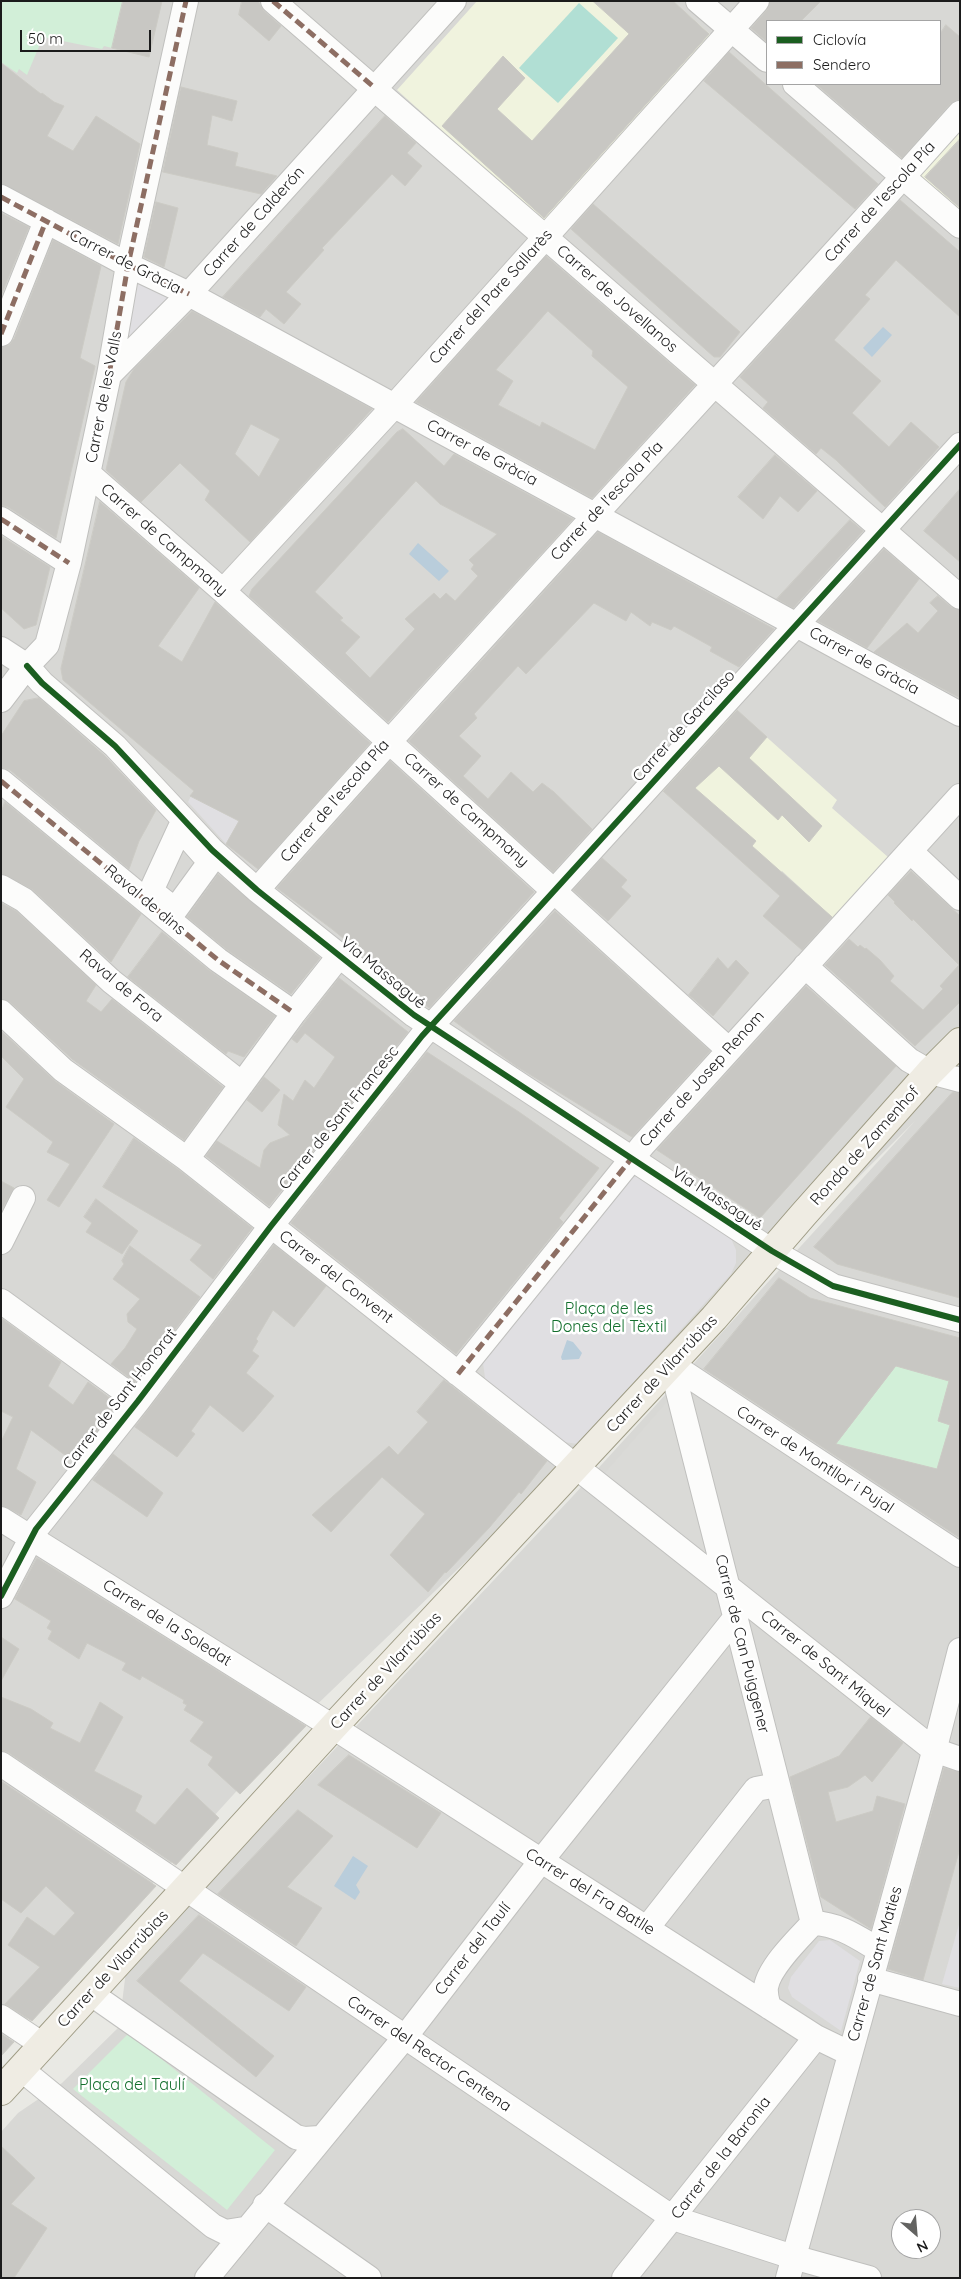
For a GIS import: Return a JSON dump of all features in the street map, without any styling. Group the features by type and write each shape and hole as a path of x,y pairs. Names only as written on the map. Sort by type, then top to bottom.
{"main road":[{"name":"Ronda de Zamenhof","path":"772,1251 930,1072 960,1042"},
{"name":"Carrer de Vilarrúbias","path":"1,2091 333,1727 578,1467 714,1318 772,1251"}],"street":[{"name":"Carrer de les Valls","path":"1,700 34,675 47,645 69,563 109,375 128,265 186,1"},
{"name":"Carrer de Jovellanos","path":"273,1 960,597"},
{"name":"Carrer de Calderón","path":"375,88 400,40 434,1"},
{"name":"Carrer de Calderón","path":"109,375 189,294 454,1"},
{"path":"698,1 766,59"},
{"name":"Carrer del Pare Sallarès","path":"223,591 394,406 544,236 757,1"},
{"path":"796,85 960,226"},
{"name":"Carrer de l'escola Pía","path":"257,890 388,741 960,114"},
{"name":"Carrer de Gràcia","path":"1,197 128,265 189,294 960,714"},
{"path":"1,334 46,221"},
{"name":"Carrer de Garcilaso","path":"430,1027 960,445"},
{"name":"Carrer de Campmany","path":"89,474 223,591 554,889 728,1049"},
{"path":"1,519 69,563"},
{"name":"Via Massagué","path":"1,649 34,675 115,746 212,850 257,890 430,1027 772,1251 833,1286 960,1320"},
{"name":"Raval de dins","path":"1,781 218,960 294,1012"},
{"name":"Carrer de Josep Renom","path":"458,1374 631,1159 728,1049 911,852 960,796"},
{"path":"911,852 960,898"},
{"name":"Raval de Fora","path":"1,887 5,887 24,900 111,981 242,1084"},
{"path":"187,1159 294,1012 340,955"},
{"path":"806,966 909,1060 930,1072 960,1080"},
{"name":"Carrer del Convent","path":"1,1012 63,1070 187,1159 578,1467"},
{"name":"Carrer de Sant Francesc","path":"270,1226 430,1027"},
{"path":"1,1242 22,1198"},
{"name":"Carrer de Sant Honorat","path":"1,1596 31,1538 138,1401 270,1226"},
{"path":"1,1301 138,1401"},
{"name":"Carrer de Montllor i Pujal","path":"670,1364 960,1555"},
{"name":"Carrer de Can Puiggener","path":"670,1364 813,1923"},
{"name":"Carrer de Sant Miquel","path":"578,1467 611,1496 727,1585 934,1750 960,1759"},
{"name":"Carrer de la Soledat","path":"1,1519 333,1727"},
{"name":"Carrer del Taulí","path":"207,2278 244,2229 405,2037 541,1861 735,1618"},
{"name":"Carrer de Sant Maties","path":"791,2267 960,1650"},
{"name":"Carrer del Fra Batlle","path":"333,1727 816,2037 849,2053"},
{"name":"Carrer del Rector Centena","path":"1,1764 673,2218 791,2267 869,2278"},
{"path":"647,1928 756,1789 777,1784"},
{"path":"769,2007 765,1995 766,1985 788,1952 813,1923 840,1928 879,1950"},
{"path":"870,1980 960,2004"},
{"path":"90,1992 296,2137 304,2139 320,2138"},
{"path":"1,2017 43,2045"},
{"name":"Carrer de la Baronia","path":"624,2278 816,2037"},
{"path":"21,2069 213,2226 225,2232 244,2229"},
{"path":"265,2205 369,2278"}],"shaded area":[{"path":"1,1 960,1 960,2278 1,2278 1,2132 18,2113 62,2083 119,2027 126,1971 572,1497 915,1121 671,1364 303,1718 73,1971 1,2046"},
{"path":"477,1 673,1 712,36 544,222 397,90"},
{"path":"579,3 618,38 558,103 519,68"},
{"path":"960,127 960,212 916,175"},
{"path":"128,265 189,294 109,375"},
{"path":"883,327 892,335 872,357 863,348"},
{"path":"418,543 449,571 439,581 409,554"},
{"path":"733,707 837,800 832,808 888,857 833,918 782,871 769,886 660,788"},
{"path":"192,794 202,802 229,816 240,819 226,844 188,802"},
{"name":"Plaça de les Dones del Tèxtil","path":"641,1176 730,1236 736,1250 736,1263 731,1274 578,1444 557,1441 486,1385 483,1363 631,1179"},
{"path":"567,1340 573,1342 582,1353 579,1359 562,1360 561,1357"},
{"path":"671,1397 709,1561 602,1476"},
{"path":"353,1856 368,1866 356,1885 360,1892 355,1900 334,1886"},
{"path":"960,1921 960,1988 942,1984"},
{"path":"830,1940 860,1961 841,2031 792,1997 788,1988 791,1977 819,1941"}],"green space":[{"path":"1,1 123,1 112,48 104,46 102,49 43,37 27,75 19,69 17,73 1,62"},
{"path":"896,1366 949,1381 938,1421 950,1425 937,1469 836,1444"},
{"name":"Plaça del Taulí","path":"129,2033 275,2150 227,2210 73,2089"}],"building":[{"path":"123,1 162,1 149,57 112,48"},
{"path":"242,1 258,1 264,11 281,26 269,41 239,15"},
{"path":"593,1 673,1 709,34 544,218 442,126 503,56 525,78 497,109 532,141 629,34"},
{"path":"770,1 821,1 802,20 766,20 766,41 751,28 767,10"},
{"path":"946,25 960,37 960,99 950,104 902,158 817,85 941,85 941,32"},
{"path":"729,52 878,184 855,209 704,81"},
{"path":"1,63 41,94 64,106 47,136 73,151 96,116 140,144 118,244 1,183"},
{"path":"181,87 237,101 232,121 212,115 207,145 238,153 235,166 277,176 261,194 163,172"},
{"path":"385,116 416,143 407,153 422,166 405,186 392,174 322,248 324,250 286,292 301,304 284,324 266,309 260,317 223,297"},
{"path":"960,139 960,208 925,177"},
{"path":"900,200 960,252 960,317 896,260 865,295 870,299 834,340 881,381 852,413 889,447 911,422 939,447 885,507 836,460 821,448 816,454 763,408 768,402 740,377"},
{"path":"156,202 178,208 164,267 144,257"},
{"path":"593,204 740,332 720,357 714,357 571,229"},
{"path":"1,213 29,227 1,296"},
{"path":"53,240 101,266 80,358 95,366 56,538 8,507 1,505 1,347 9,345 14,339"},
{"path":"546,256 695,385 592,498 416,402","holes":["548,311 593,351 592,356 628,387 595,450 542,422 540,427 498,405 513,381 496,370"]},
{"path":"192,311 372,409 250,542 205,500 210,491 180,463 141,502 106,470 126,382 134,369","holes":["251,424 280,439 259,477 235,454"]},
{"path":"403,429 444,466 454,454 573,519 388,722 249,596 252,589 397,432","holes":["416,481 440,504 497,534 469,560 474,565 471,569 478,576 455,601 446,593 440,599 434,593 405,619 415,629 370,678 345,653 360,637 340,620 343,618 315,592"]},
{"path":"775,455 817,491 798,512 780,496 763,519 738,497"},
{"path":"960,489 960,562 924,531"},
{"path":"100,502 199,588 158,646 182,662 215,602 370,743 258,869 226,844 239,821 190,796 194,791 63,680 61,669"},
{"path":"850,520 863,531 793,608 777,599"},
{"path":"598,532 774,629 739,667 710,651 712,647 674,626 671,630 652,622 650,626 631,612 626,621 594,603 526,674 518,666 474,714 477,718 459,736 481,756 463,776 488,799 511,772 533,792 542,783 554,792 592,829 553,872 409,741"},
{"path":"1,536 50,567 36,625 24,629 1,608"},
{"path":"884,549 919,579 867,648 818,621"},
{"path":"938,596 951,607 960,610 960,698 874,652 907,623 918,633 938,611 930,603"},
{"path":"39,698 105,756 156,810 139,841 129,869 10,770 1,768 1,736 24,701"},
{"path":"737,710 767,737 749,758 822,826 809,842 782,815 778,820 719,766 695,788 756,841 752,846 832,917 802,950 763,916 780,896 663,791"},
{"path":"390,761 534,892 429,1008 332,929 277,888"},
{"path":"5,802 141,914 111,962 33,890 1,873 1,813"},
{"path":"602,858 627,880 621,887 631,896 608,921 573,890"},
{"path":"911,871 960,916 960,1002 915,1046 825,965 849,939 858,947 860,945 866,948 880,960 894,976 890,981 923,1010 943,989 940,986 959,965 913,919 912,921 888,895"},
{"path":"218,874 320,958 291,994 226,949 187,917"},
{"path":"1,903 16,911 96,985 86,1001 101,1012 112,999 223,1087 184,1140 72,1059 10,1002 1,999"},
{"path":"555,911 710,1051 632,1137 516,1066 454,1021"},
{"path":"162,932 210,971 275,1016 244,1057 228,1051 226,1054 128,977"},
{"path":"718,958 728,969 736,960 749,973 713,1016 689,995"},
{"path":"339,978 408,1032 269,1206 206,1156 217,1141 260,1168 264,1150 270,1143 290,1135 278,1125 284,1094 293,1101 305,1080 314,1088 335,1057 305,1033 297,1043 292,1039"},
{"path":"806,986 896,1066 760,1218 657,1150"},
{"path":"1,1031 55,1081 114,1124 59,1207 47,1200 70,1164 47,1152 53,1142 6,1107 24,1079 1,1056"},
{"path":"427,1052 519,1112 599,1168 559,1218 563,1222 456,1354 291,1223"},
{"path":"264,1077 280,1090 262,1112 247,1100"},
{"path":"953,1092 960,1093 960,1298 837,1264 814,1247"},
{"path":"134,1138 179,1170 252,1228 213,1279 190,1260 202,1245 103,1187"},
{"path":"1,1181 14,1188 1,1211"},
{"path":"96,1199 138,1231 122,1254 86,1232 92,1223 84,1217"},
{"path":"274,1245 326,1286 294,1327 273,1310 256,1339 258,1341 252,1351 259,1356 246,1373 274,1396 254,1420 243,1432 210,1405 191,1431 195,1434 177,1457 135,1427"},
{"path":"130,1246 200,1297 135,1382 111,1364 125,1348 137,1329 128,1322 127,1314 140,1299 113,1279 124,1264 122,1261"},
{"path":"779,1278 810,1298 960,1338 960,1538 704,1369","holes":["896,1366 949,1381 938,1421 950,1425 937,1469 836,1444"]},
{"path":"1,1318 61,1362 48,1386 73,1405 88,1382 118,1404 73,1461 31,1430 16,1469 36,1482 21,1515 1,1505 1,1442 13,1417 1,1411"},
{"path":"444,1380 547,1461 521,1494 519,1492 489,1528 428,1592 390,1555 425,1514 382,1477 331,1532 312,1515 389,1446 398,1455 428,1422 417,1412"},
{"path":"113,1454 163,1493 147,1517 93,1480"},
{"path":"37,1558 306,1726 240,1794 208,1765 213,1757 190,1741 204,1722 184,1710 187,1705 183,1703 184,1700 142,1676 140,1680 122,1670 126,1663 87,1643 79,1659 48,1639 52,1631 47,1628 51,1621 15,1599"},
{"path":"1,1637 19,1649 1,1681"},
{"path":"1,1697 31,1709 53,1723 50,1728 80,1743 100,1702 123,1717 94,1771 142,1796 135,1811 155,1825 187,1788 219,1818 176,1865 9,1753 1,1750"},
{"path":"871,1717 903,1743 872,1782 865,1775 848,1787 828,1792 836,1822 873,1811 877,1796 905,1804 871,1929 821,1897 790,1777 839,1756"},
{"path":"349,1755 441,1813 417,1848 318,1785"},
{"path":"944,1768 960,1772 960,1848 923,1980 888,1969"},
{"path":"1,1781 156,1886 32,2021 5,2004 40,1967 8,1945 27,1917 54,1936 75,1913 46,1886 21,1913 1,1899"},
{"path":"298,1810 333,1836 287,1887 322,1908 296,1946 218,1894"},
{"path":"199,1915 306,1987 289,2011 203,1953 179,1981 274,2056 256,2077 137,1981"},
{"path":"1,2034 14,2042 1,2056"},
{"path":"1,2146 35,2178 11,2204 47,2228 14,2278 1,2278"}],"marked path":[{"path":"109,375 128,265 186,1"},
{"path":"273,1 375,88"},
{"path":"1,197 128,265 189,294"},
{"path":"1,334 46,221"},
{"path":"1,519 69,563"},
{"path":"1,781 218,960 294,1013"},
{"path":"458,1374 631,1159"}],"cycle path":[{"path":"1,1596 36,1529 138,1401 271,1226 422,1036 960,445"},
{"path":"27,666 42,683 115,746 212,850 257,890 414,1015 772,1251 833,1286 960,1320"}]}
